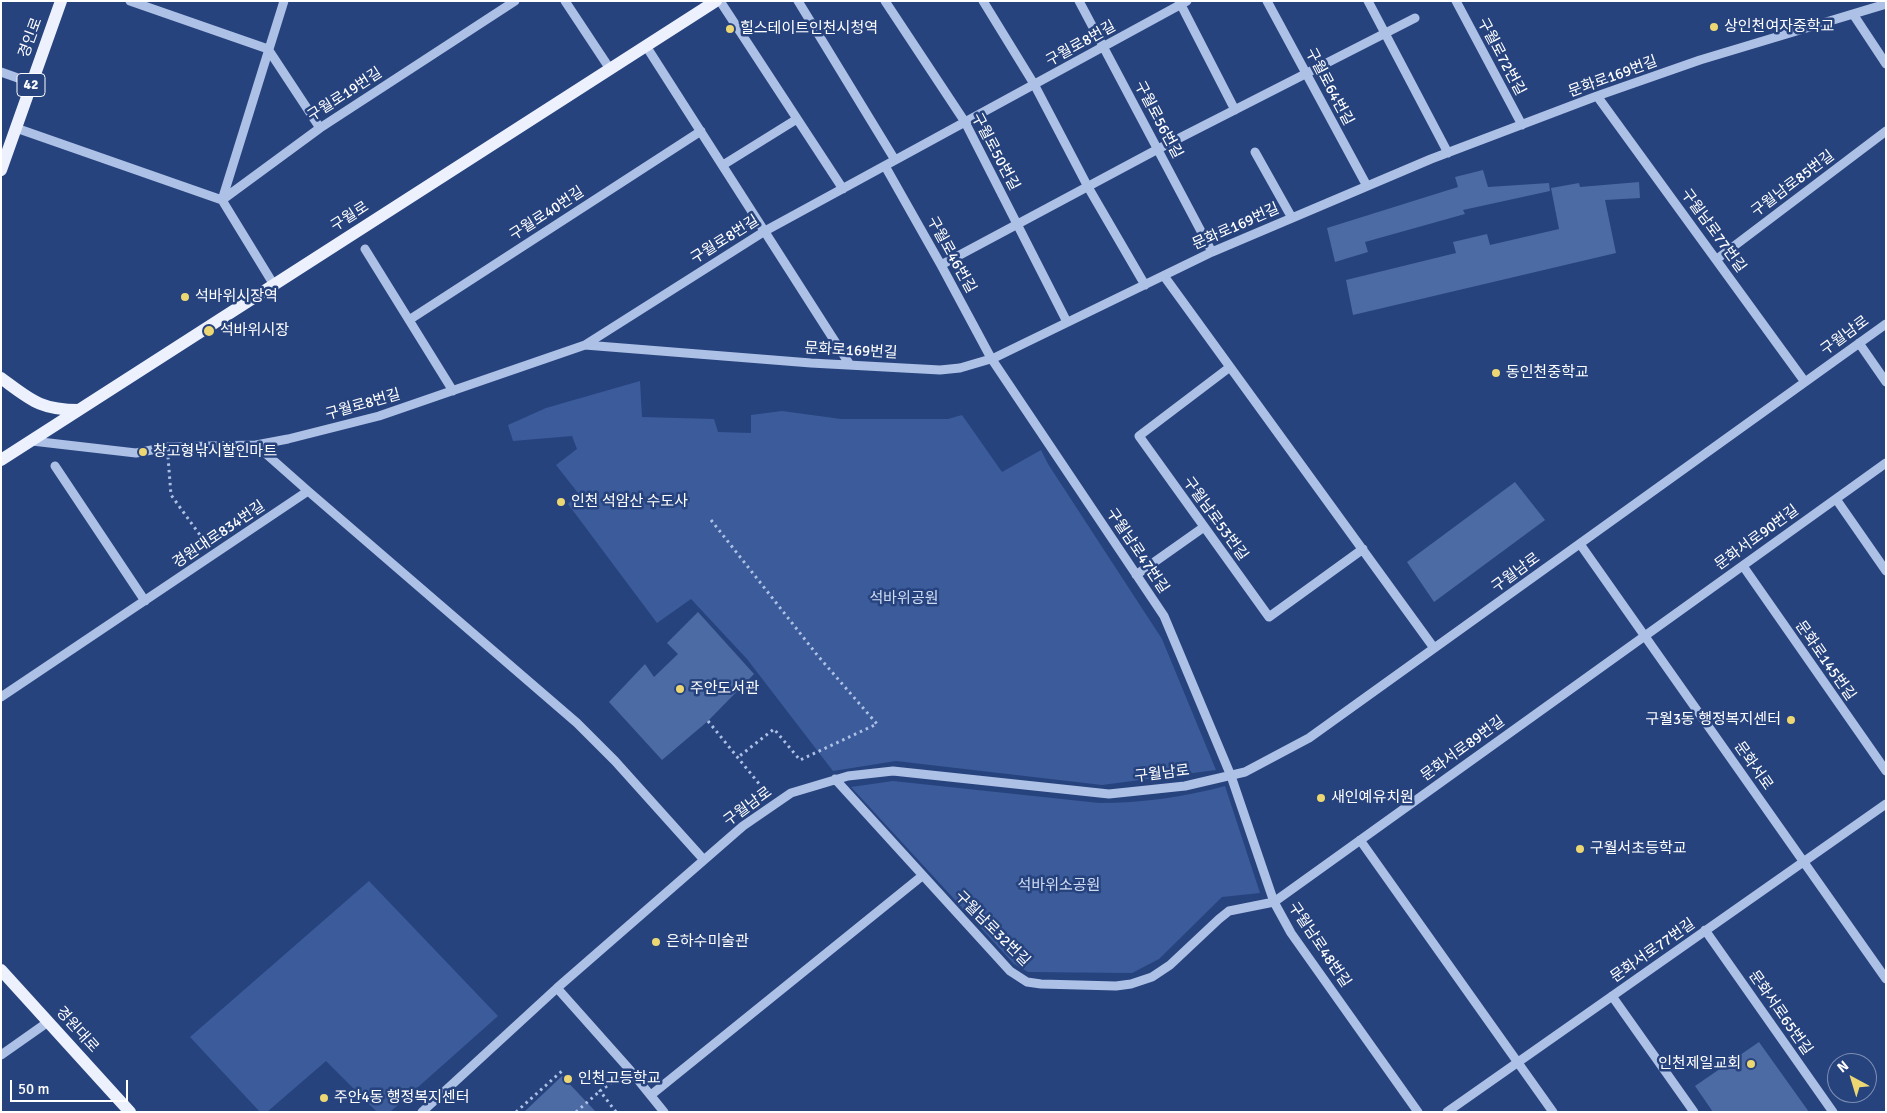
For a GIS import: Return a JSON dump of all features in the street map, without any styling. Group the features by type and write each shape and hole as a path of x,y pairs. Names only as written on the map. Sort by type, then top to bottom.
{"main road":[{"name":"경인로","path":"1,170 61,1"},
{"name":"구월로","path":"1,460 716,1"},
{"path":"1,378 31,400 44,406 57,410 79,410"},
{"name":"경원대로","path":"1,970 130,1112"}],"street":[{"path":"130,1 155,5 191,22 268,49 320,128"},
{"path":"222,200 284,1"},
{"name":"구월로19번길","path":"222,200 320,128 514,1"},
{"path":"565,1 610,69"},
{"path":"720,1 843,189"},
{"path":"798,1 895,160"},
{"name":"구월로50번길","path":"884,1 965,122 1067,322"},
{"path":"983,1 1034,84 1088,187 1145,285"},
{"name":"구월로56번길","path":"1079,1 1212,252"},
{"name":"구월로64번길","path":"1267,1 1367,186"},
{"path":"1368,1 1448,153"},
{"name":"구월로72번길","path":"1456,1 1522,125"},
{"path":"1182,2 1235,110"},
{"name":"구월로8번길","path":"32,441 136,453 167,447 256,445 288,439 379,416 585,345 765,231 1104,47 1182,2"},
{"name":"문화로169번길","path":"585,345 850,365 940,370 960,368 991,358 1212,252 1448,153 1597,96 1700,60 1886,4"},
{"path":"1852,14 1886,64"},
{"path":"941,265 1158,149 1415,18"},
{"path":"646,46 850,365"},
{"path":"1,72 32,83"},
{"name":"구월남로77번길","path":"1597,96 1805,382"},
{"path":"723,165 797,119"},
{"path":"16,128 222,200 274,285"},
{"name":"구월로40번길","path":"409,320 701,130"},
{"name":"구월남로85번길","path":"1717,259 1886,131"},
{"path":"1255,152 1292,218"},
{"name":"구월로46번길","path":"885,166 991,358"},
{"path":"365,249 453,391"},
{"path":"1164,276 1434,648"},
{"name":"구월남로","path":"422,1112 556,988 743,826 791,793 848,776 892,771 1109,794 1185,786 1245,772 1309,738 1886,324"},
{"path":"1859,343 1886,382"},
{"name":"구월남로47번길","path":"991,358 1164,616 1231,776"},
{"name":"구월남로53번길","path":"1230,367 1139,436 1269,617 1363,550"},
{"path":"256,445 583,730 615,761 704,860"},
{"name":"문화서로90번길","path":"1645,636 1886,463"},
{"path":"55,466 145,601"},
{"name":"경원대로834번길","path":"1,697 308,492"},
{"path":"1836,499 1886,571"},
{"path":"1136,575 1204,527"},
{"name":"문화서로","path":"1580,544 1886,979"},
{"name":"문화로145번길","path":"1742,566 1886,771"},
{"name":"문화서로89번길","path":"1274,902 1645,636"},
{"name":"구월남로48번길","path":"1231,776 1274,902 1296,940 1418,1112"},
{"name":"구월남로32번길","path":"835,780 1010,971 1027,982 1116,986 1131,984 1152,977 1170,965 1218,919 1229,911 1274,902"},
{"path":"1803,862 1886,804"},
{"path":"1360,840 1553,1112"},
{"name":"문화서로77번길","path":"1447,1112 1803,862"},
{"path":"651,1095 922,876"},
{"name":"문화서로65번길","path":"1705,930 1833,1112"},
{"path":"556,988 630,1070 664,1112"},
{"path":"1612,996 1694,1112"},
{"path":"1,1055 48,1022"}],"path":[{"path":"167,447 171,495 214,554"},
{"path":"711,520 818,656 877,724 800,760 774,729 737,758"},
{"path":"708,721 776,804"},
{"path":"516,1112 563,1070"},
{"path":"576,1112 600,1091 630,1070"},
{"path":"600,1091 616,1112"}],"green space":[{"name":"석바위공원","path":"640,381 642,417 714,419 718,432 751,433 751,415 782,411 841,419 948,419 962,415 1002,472 1041,450 1048,464 1162,639 1216,770 1102,785 896,761 833,771 747,659 691,599 657,623 568,504 578,493 556,465 577,449 572,436 513,441 508,425 546,408"},
{"name":"석바위소공원","path":"893,781 1099,803 1163,799 1225,786 1260,893 1222,897 1159,959 1132,973 1028,972 1014,964 851,787"},
{"path":"369,881 498,1016 390,1112 377,1112 326,1061 267,1112 260,1112 190,1037"}],"building":[{"path":"1483,170 1488,187 1549,183 1550,191 1463,210 1465,214 1365,242 1368,252 1335,262 1327,228 1458,187 1455,177"},
{"path":"1639,182 1640,198 1605,200 1616,253 1353,315 1346,280 1456,253 1453,242 1487,234 1490,245 1559,229 1551,188 1579,183 1580,187"},
{"path":"1515,482 1545,520 1434,602 1407,562"},
{"name":"주안도서관","path":"698,612 754,674 708,721 662,760 609,702 645,664 654,677 678,654 667,643"},
{"name":"인천제일교회","path":"1759,1042 1809,1112 1713,1112 1695,1086"},
{"path":"562,1076 596,1112 524,1112"}],"place":[{"name":"상인천여자중학교","path":"1714,27"},
{"name":"힐스테이트인천시청역","path":"730,29"},
{"name":"석바위시장역","path":"185,297"},
{"name":"석바위시장","path":"209,331"},
{"name":"동인천중학교","path":"1496,373"},
{"name":"창고형낚시할인마트","path":"143,452"},
{"name":"인천 석암산 수도사","path":"561,502"},
{"name":"주안도서관","path":"680,689"},
{"name":"구월3동 행정복지센터","path":"1791,720"},
{"name":"새인예유치원","path":"1321,798"},
{"name":"구월서초등학교","path":"1580,849"},
{"name":"은하수미술관","path":"656,942"},
{"name":"인천제일교회","path":"1751,1064"},
{"name":"인천고등학교","path":"568,1079"},
{"name":"주안4동 행정복지센터","path":"324,1098"}]}
